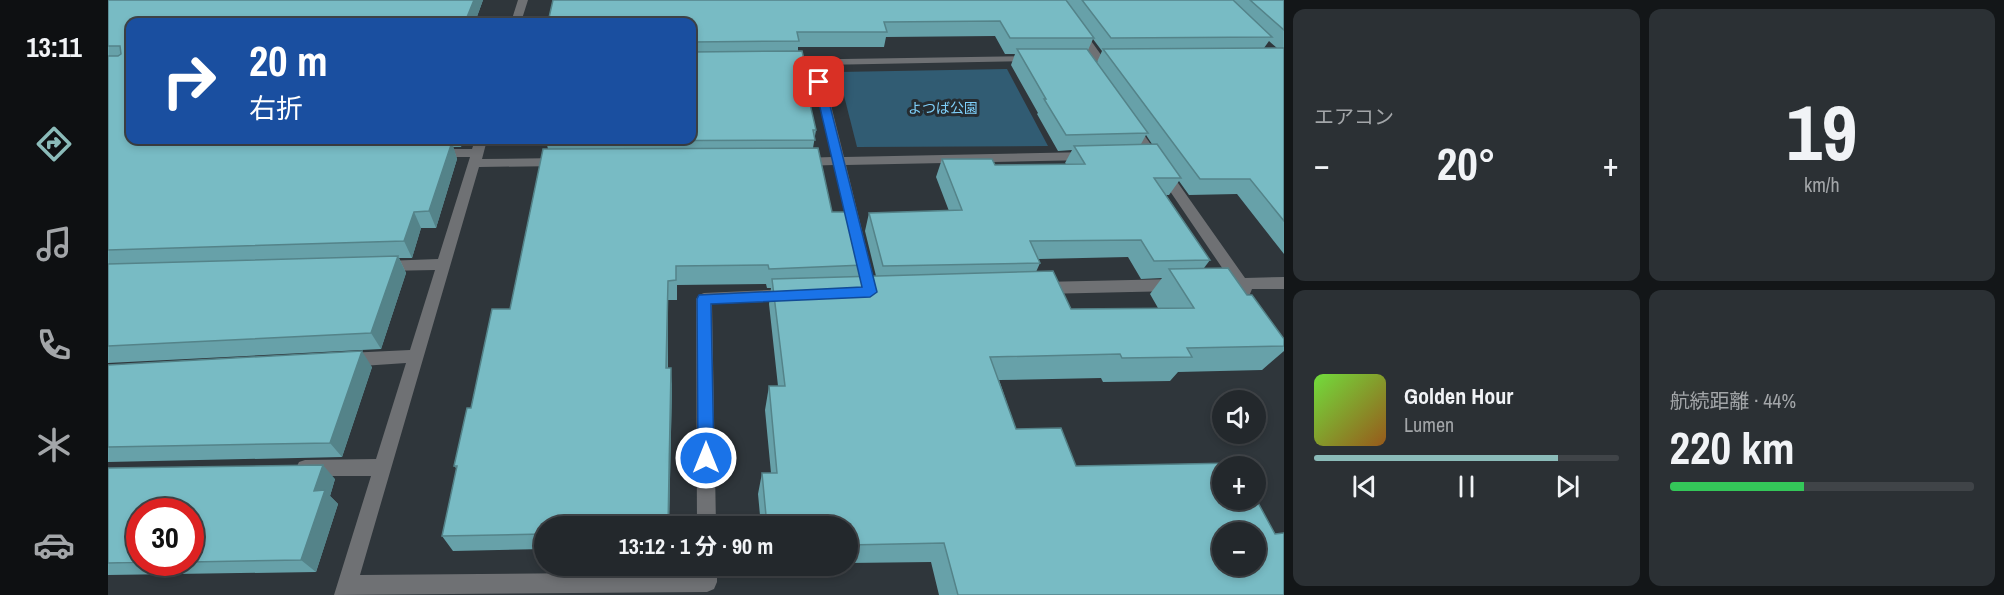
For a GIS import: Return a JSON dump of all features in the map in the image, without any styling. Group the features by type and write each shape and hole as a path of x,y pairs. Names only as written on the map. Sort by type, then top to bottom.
{"street":[{"path":"517,18 523,0"},
{"path":"1057,0 1105,59 1084,59 1091,69"},
{"path":"770,62 1049,59"},
{"path":"815,62 870,292"},
{"path":"1125,117 1146,155 1253,302"},
{"path":"477,152 346,590 707,582 707,576"},
{"path":"418,153 477,152 580,162"},
{"path":"791,162 1105,156"},
{"path":"372,266 444,264"},
{"path":"1025,289 1284,283"},
{"path":"706,516 704,299 799,295"},
{"path":"333,360 416,356"},
{"path":"287,469 383,467"}],"green space":[{"name":"よつば公園","path":"1007,69 1048,146 857,147 838,72"}],"building":[{"path":"108,0 474,0 467,18 126,18 126,144 451,144 429,211 414,212 404,241 108,250 108,56 121,54 120,46 108,46"},
{"path":"553,0 1066,0 1094,38 1010,38 1000,21 884,22 887,32 797,32 799,41 696,42 696,18 549,18"},
{"path":"1082,0 1233,0 1272,37 1111,38"},
{"path":"1250,0 1284,0 1284,30"},
{"path":"1284,48 1284,221 1250,179 1200,179 1103,49"},
{"path":"1017,49 1087,49 1148,133 1066,135"},
{"path":"802,51 812,95 808,95 816,130 813,130 815,140 696,140 696,52"},
{"path":"1157,144 1181,178 1154,178 1210,260 1154,261 1141,240 1030,241 1040,263 883,266 869,213 962,210 942,159 992,159 995,165 1085,164 1074,146"},
{"path":"818,148 832,212 851,212 864,265 769,269 768,265 676,266 676,280 668,281 666,368 671,368 668,516 534,516 534,534 442,536 457,466 454,466 467,408 471,408 492,309 510,309 543,149"},
{"path":"398,256 371,333 108,346 108,264"},
{"path":"1228,268 1247,295 1252,295 1284,339 1284,346 1187,348 1192,357 1122,358 1120,354 990,357 1016,429 1061,428 1076,466 1212,463 1212,510 1262,510 1275,534 1284,533 1284,595 958,595 944,543 858,545 858,516 766,516 762,473 777,473 769,386 785,386 772,279 1053,271 1071,309 1194,308 1169,269"},
{"path":"362,351 330,443 108,447 108,365"},
{"path":"323,465 314,491 325,490 301,560 204,562 204,498 126,498 126,563 108,563 108,468"}],"route":[{"path":"706,458 704,299 870,292 819,82"}]}
